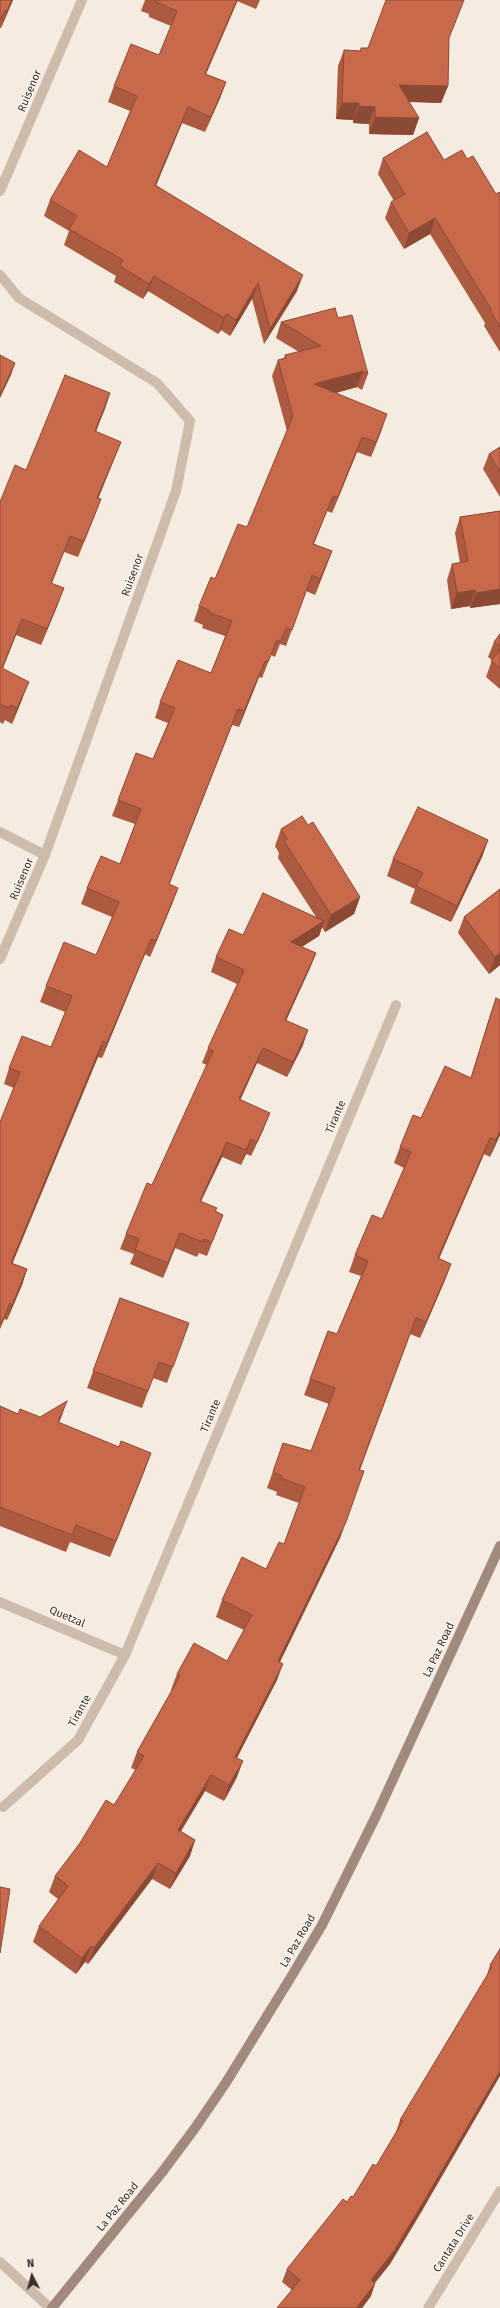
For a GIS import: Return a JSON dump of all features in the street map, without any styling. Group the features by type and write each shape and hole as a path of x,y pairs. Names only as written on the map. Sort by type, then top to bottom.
{"main road":[{"name":"La Paz Road","path":"51,2308 163,2171 195,2128 225,2084 295,1971 322,1925 377,1814 500,1546"}],"street":[{"name":"Ruisenor","path":"0,191 82,0"},
{"name":"Ruisenor","path":"0,276 19,298 157,382 190,421 176,491 45,855 0,959"},
{"path":"0,832 45,855"},
{"name":"Tirante","path":"4,1807 78,1740 125,1655 396,1005"},
{"name":"Quetzal","path":"0,1602 125,1655"},
{"name":"Cantata Drive","path":"428,2308 500,2191"},
{"path":"0,2262 51,2308"}],"building":[{"path":"0,0 12,0 0,21"},
{"path":"237,0 205,74 226,82 211,117 188,107 155,185 303,275 270,329 258,283 236,320 226,314 224,318 154,276 149,284 120,266 123,260 69,229 77,216 50,200 79,150 107,167 137,96 114,86 131,44 159,55 177,11 154,1"},
{"path":"386,0 464,0 449,38 448,86 399,85 419,118 375,117 375,107 359,106 359,103 342,103 344,50 361,51 361,48 368,48"},
{"path":"427,132 444,160 462,150 467,159 473,156 496,194 499,192 500,194 500,327 490,310 491,309 435,218 409,233 391,202 405,194 383,158"},
{"path":"335,308 338,318 352,315 368,374 363,371 314,384 387,414 376,442 362,437 338,497 333,496 313,544 332,551 320,579 312,575 292,630 286,628 281,641 277,640 268,662 265,661 244,711 238,709 169,884 178,888 156,941 151,939 107,1043 103,1041 11,1263 27,1269 12,1305 10,1303 2,1322 0,1322 0,1122 20,1072 9,1068 22,1036 51,1047 72,996 46,986 64,942 96,955 119,902 87,888 101,856 120,864 141,809 118,800 136,753 153,759 175,708 160,702 178,660 211,673 232,621 208,612 209,610 199,606 211,577 215,579 238,524 247,527 293,416 278,360 286,358 285,355 321,346 281,322"},
{"path":"0,355 15,363 0,395"},
{"path":"65,375 110,393 95,431 121,442 97,498 101,499 84,541 70,536 51,583 64,588 47,629 22,619 2,668 29,682 17,708 10,705 9,708 0,704 0,502 15,465 26,470"},
{"path":"500,447 500,472 489,454"},
{"path":"500,511 500,589 476,593 475,590 457,593 452,564 468,561 460,517"},
{"path":"500,634 500,646 494,642"},
{"path":"500,650 500,668 491,661"},
{"path":"418,807 488,840 457,906 416,886 423,873 393,859"},
{"path":"302,816 308,825 313,822 360,897 331,915 284,841 287,839 281,829"},
{"path":"500,889 500,953 495,957 464,917"},
{"path":"263,893 324,921 291,942 316,953 285,1020 308,1030 293,1062 263,1048 239,1099 270,1113 257,1142 251,1139 246,1150 227,1142 200,1201 217,1208 215,1211 223,1215 212,1242 204,1239 203,1242 180,1233 168,1263 135,1250 139,1239 126,1234 147,1183 152,1185 213,1051 208,1048 244,970 216,957 229,929 243,935"},
{"path":"496,998 500,1000 500,1131 496,1140 490,1138 438,1258 451,1264 426,1322 416,1318 359,1470 364,1471 346,1522 278,1661 283,1664 235,1757 243,1761 229,1785 211,1775 178,1830 195,1840 176,1873 158,1863 94,1948 91,1946 82,1958 39,1926 68,1886 55,1876 80,1843 106,1800 114,1805 144,1756 137,1752 180,1676 177,1674 194,1643 227,1661 252,1615 222,1600 242,1557 266,1569 279,1542 284,1544 305,1487 281,1478 282,1476 273,1472 283,1443 311,1451 335,1388 310,1379 328,1331 337,1334 368,1261 355,1255 372,1215 382,1219 411,1152 400,1147 413,1115 421,1118 445,1066 471,1078"},
{"path":"120,1298 189,1323 173,1367 159,1362 148,1391 93,1371"},
{"path":"67,1401 58,1422 119,1447 121,1441 151,1453 116,1541 76,1525 72,1535 0,1507 0,1406 18,1414 20,1409 40,1417"},
{"path":"0,1887 10,1889 0,1953"},
{"path":"500,1949 500,2071 394,2251 371,2280 375,2284 356,2308 277,2308 300,2280 287,2269 343,2199 347,2202 351,2196 353,2197 373,2164 376,2166 403,2121 400,2120 492,1967 490,1965"}]}
